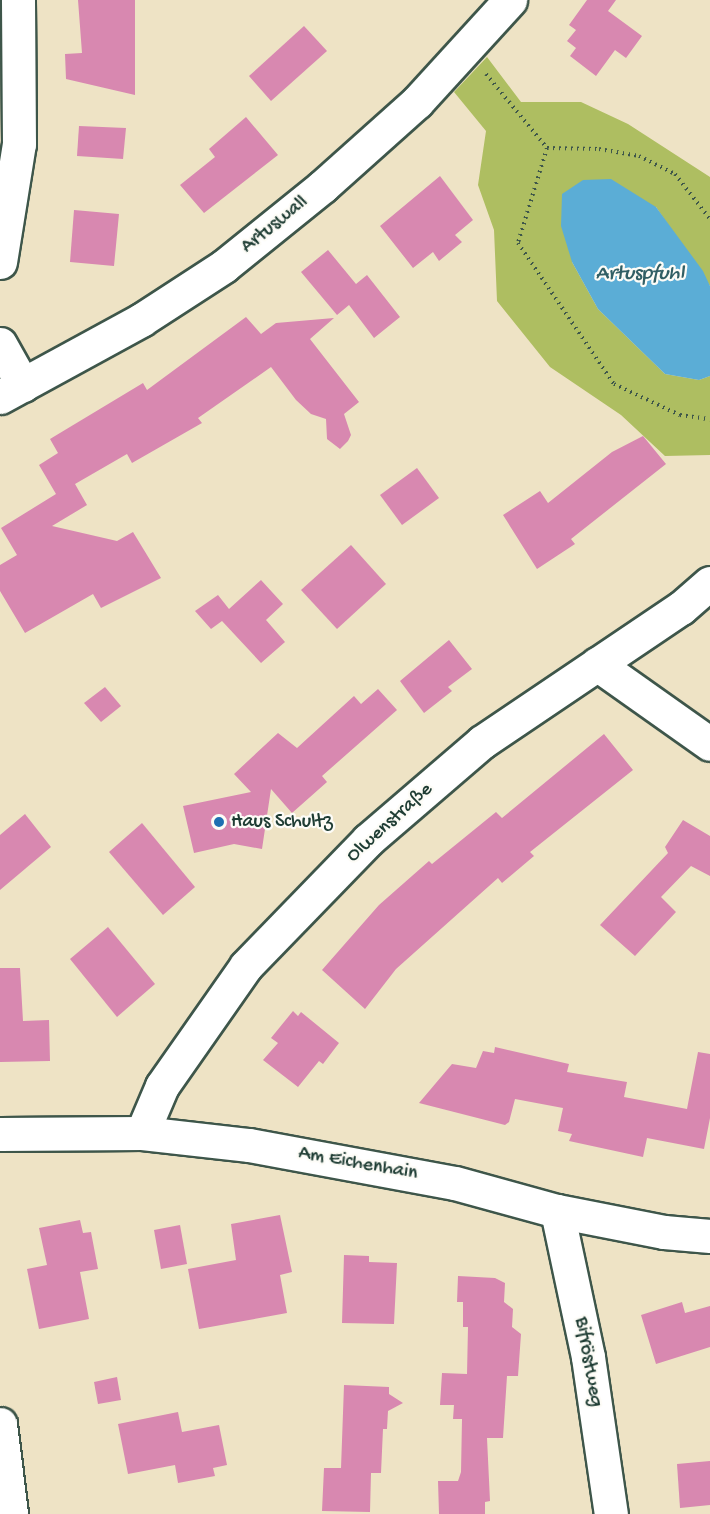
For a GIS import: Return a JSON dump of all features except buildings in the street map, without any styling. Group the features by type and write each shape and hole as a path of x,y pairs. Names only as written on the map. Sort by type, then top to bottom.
{"street":[{"path":"0,262 19,144 18,0"},
{"name":"Artuswall","path":"11,391 141,320 224,266 323,186 417,102 510,0"},
{"path":"0,344 11,391"},
{"name":"Olwenstraße","path":"142,1133 162,1086 196,1032 246,966 368,840 482,742 681,608 710,583"},
{"path":"597,664 710,744"},
{"name":"Am Eichenhain","path":"0,1134 142,1133 346,1161 456,1183 557,1211 664,1232 710,1236"},
{"name":"Bifröstweg","path":"557,1211 588,1357 611,1514"},
{"path":"0,1424 11,1514"}],"path":[{"path":"483,71 547,148 599,149 639,156 675,174 710,219"},
{"path":"547,148 518,243 614,384 680,415 710,418"}],"green space":[{"path":"487,57 521,102 581,102 628,124 710,177 710,286 656,207 572,262 598,309 665,374 699,380 710,376 710,455 665,456 621,415 550,367 497,301 494,230 478,185 486,131 454,92"}],"water":[{"name":"Artuspfuhl","path":"611,179 656,207 703,271 710,286 710,376 699,380 665,374 598,309 572,262 561,226 562,194 583,180"}],"place":[{"name":"Haus Schultz","path":"219,822"}]}
